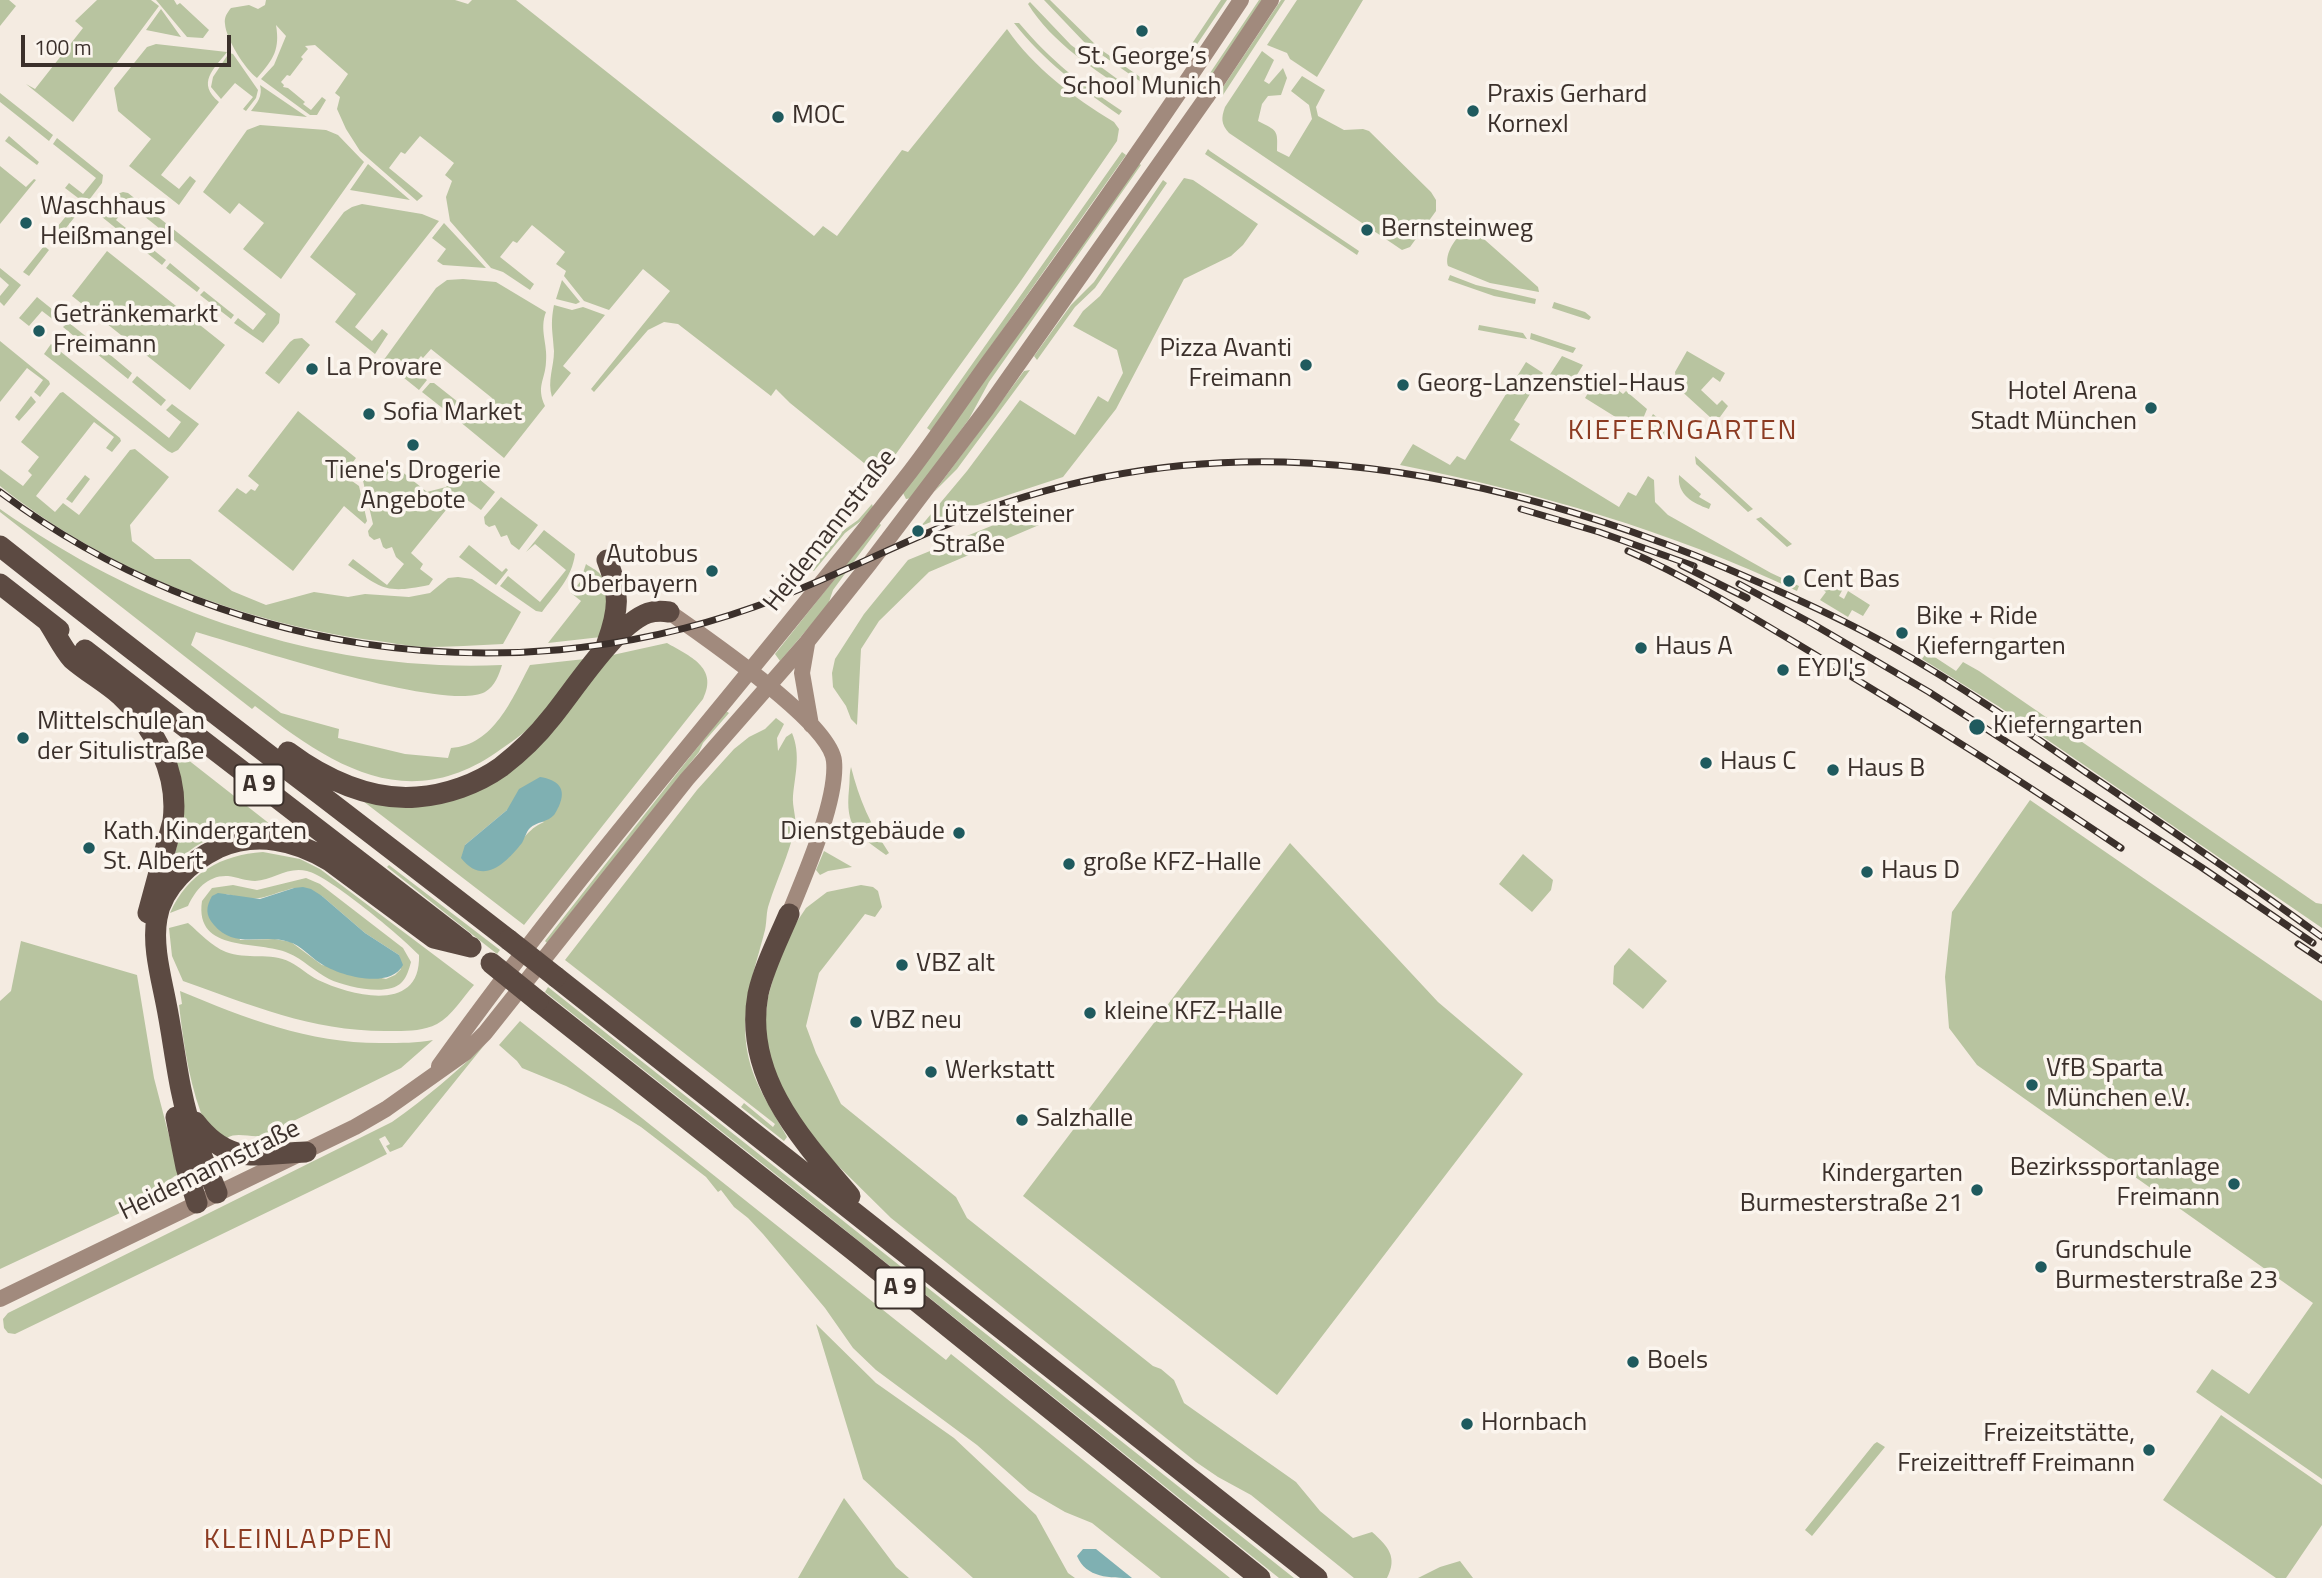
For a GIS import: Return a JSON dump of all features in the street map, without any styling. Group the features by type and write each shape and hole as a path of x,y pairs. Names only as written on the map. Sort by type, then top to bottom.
{"highway":[{"name":"A 9","path":"0,546 509,940 1317,1578"},
{"path":"605,648 615,619 618,598 616,582 607,560"},
{"name":"A 9","path":"0,584 471,947 1260,1578"},
{"path":"166,677 207,690 310,767 349,786 402,798 451,791 475,782 500,767 549,721 605,648 646,613 669,611"},
{"path":"48,622 71,657 120,695 138,715 161,750 169,771 174,814 166,855 156,880 145,926 152,950 186,1167 197,1203"},
{"path":"152,950 160,907 189,866 227,844 249,839 290,842 312,849 433,939 471,947"},
{"path":"789,915 758,994 758,1048 765,1073 780,1106 801,1139 850,1196 866,1221"},
{"path":"160,1005 193,1134 218,1193"},
{"path":"187,1112 203,1133 226,1151 242,1155 306,1152"}],"main road":[{"name":"Heidemannstraße","path":"434,1074 536,936 627,820 911,470 1028,309 1185,85 1241,0"},
{"name":"Heidemannstraße","path":"0,1299 306,1152 386,1109 465,1054 485,1033 687,779 807,642 904,519 986,410 1206,98 1271,0"},
{"path":"884,502 904,519"},
{"path":"669,611 724,650 768,686 827,741 834,758 834,772 824,816 789,915"},
{"path":"807,642 802,673 811,725"}],"green space":[{"path":"0,0 9,0 16,6 0,26"},
{"path":"97,0 151,0 159,6 73,122 26,84 35,89 83,28 75,21"},
{"path":"156,0 174,0 177,5 180,3 209,30 203,38 187,37"},
{"path":"266,0 455,0 468,4 472,0 516,0 814,236 823,226 837,236 902,150 908,152 1007,29 1042,69 1069,92 1114,122 1119,129 1117,141 1020,282 880,476 776,389 771,396 678,324 664,322 648,330 594,392 591,389 670,291 643,269 609,310 584,301 564,276 566,271 556,264 565,252 532,225 517,243 513,241 500,257 534,284 530,290 503,272 491,268 450,221 446,197 452,181 445,175 454,163 420,136 405,154 401,152 389,168 423,196 417,201 360,151 337,109 340,97 335,93 348,74 315,45 305,46 308,49 301,57 303,59 290,76 287,75 281,82 283,87 288,88 311,110 322,97 326,100 317,115 310,115 261,79 274,65 286,36 276,25 276,47 268,65 257,78 247,68 229,38 225,17 231,8 249,5 258,9 265,5"},
{"path":"1044,0 1050,0 1100,49 1143,79 1141,82 1086,44"},
{"path":"1221,0 1227,0 1183,65 1179,63"},
{"path":"1259,0 1265,0 1208,85 1204,82"},
{"path":"1281,0 1285,0 1223,95 1219,93"},
{"path":"1297,0 1363,0 1317,77 1290,59 1287,53 1267,45"},
{"path":"1030,2 1071,45 1135,92 1133,95 1089,66 1062,43 1038,18 1028,4"},
{"path":"161,9 181,37 146,30"},
{"path":"1014,23 1019,23 1067,71 1122,111 1119,115 1063,73"},
{"path":"156,44 227,52 213,70 208,82 212,95 219,102 161,175 179,189 190,176 196,181 179,205 129,166 151,139 118,111 114,88 147,47"},
{"path":"1262,51 1274,60 1264,81 1269,84 1283,68 1287,78 1281,95 1268,96 1262,104 1258,121 1275,132 1277,151 1289,157 1312,119 1309,105 1291,91 1302,76 1325,90 1316,107 1318,116 1344,130 1369,131 1431,192 1436,200 1436,211 1410,247 1402,250 1226,130 1222,121 1225,107"},
{"path":"229,53 233,54 258,90 256,98 246,111 243,109 253,97 235,83 221,99 211,87 213,77"},
{"path":"260,85 307,117 251,111 260,96"},
{"path":"0,93 53,135 49,141 0,102"},
{"path":"260,125 326,130 338,135 364,162 281,279 243,249 264,223 239,203 230,214 203,192 247,130"},
{"path":"9,136 39,162 37,165 5,141"},
{"path":"57,138 103,175 102,183 86,204 65,188 69,183 83,194 96,178 53,144"},
{"path":"1208,149 1359,251 1357,255 1205,154"},
{"path":"1122,152 1126,155 931,431 927,428"},
{"path":"1137,162 1141,165 989,382 969,419 912,498 906,499 903,493"},
{"path":"368,164 410,200 350,190"},
{"path":"0,166 26,187 36,180 0,224"},
{"path":"1184,178 1193,180 1258,224 1243,245 1231,256 1184,279 1116,409 1063,477 921,526 967,471 1020,400 1075,435 1098,396 1108,402 1123,373 1117,350 1073,326 1083,311 1100,296"},
{"path":"1163,180 1167,183 1095,288 1075,307 1037,360 1034,356 1071,305 1094,282"},
{"path":"128,193 280,314 279,323 263,343 234,323 238,318 253,330 266,314 129,204 116,220 132,233 128,238 102,217 102,213 117,194"},
{"path":"362,204 422,214 439,221 355,327 372,341 382,329 388,334 375,354 335,322 356,294 310,257 344,212"},
{"path":"71,210 77,214 55,242 49,237"},
{"path":"444,223 486,268 443,265 437,261 446,249 432,238"},
{"path":"1467,230 1476,232 1538,287 1539,292 1490,283 1448,266 1452,246"},
{"path":"136,236 166,260 162,265 132,241"},
{"path":"44,246 49,250 29,276 23,272"},
{"path":"107,251 225,345 190,390 72,296"},
{"path":"170,263 200,288 197,292 166,268"},
{"path":"0,268 21,285 4,306 0,302 0,296 9,285 0,277"},
{"path":"1450,275 1476,285 1536,299 1535,304 1494,296 1448,280"},
{"path":"447,280 496,282 546,312 543,325 546,362 541,388 545,406 504,458 453,416 460,408 481,423 489,412 492,398 431,349 411,368 427,380 419,390 383,361 436,288"},
{"path":"562,280 580,302 576,304 556,299"},
{"path":"204,291 234,315 231,319 200,295"},
{"path":"37,297 63,318 59,324 42,311 29,326 19,318"},
{"path":"1554,302 1585,312 1591,317 1589,320 1552,308"},
{"path":"554,305 572,310 583,307 605,315 563,366 571,373 552,397 550,385 554,351"},
{"path":"68,322 98,346 93,352 63,327"},
{"path":"1479,325 1523,333 1527,339 1478,330"},
{"path":"1531,333 1576,348 1573,353 1530,339"},
{"path":"302,338 310,345 279,384 265,373 290,342"},
{"path":"0,341 49,381 50,384 40,397 34,392 43,380 27,368 0,402"},
{"path":"51,344 169,438 181,422 166,410 172,404 199,424 178,450 172,453 168,451 44,354"},
{"path":"102,348 132,373 128,379 97,354"},
{"path":"1687,351 1725,373 1720,382 1713,377 1701,390 1717,405 1722,400 1728,406 1720,417 1711,418 1677,387 1675,372"},
{"path":"1562,356 1583,365 1569,388 1549,376"},
{"path":"1526,362 1543,373 1514,420 1520,424 1510,440 1619,507 1628,492 1636,496 1648,476 1654,480 1655,502 1668,515 1799,586 1797,591 1701,550 1602,516 1502,488 1400,465 1413,444 1450,465 1457,456 1465,460"},
{"path":"1030,370 957,469 934,492 1024,371"},
{"path":"1599,375 1616,384 1614,387 1623,394 1626,391 1647,409 1638,431 1585,398"},
{"path":"137,376 166,400 161,406 132,382"},
{"path":"430,383 434,383 458,402 450,414 422,392"},
{"path":"63,392 121,441 112,452 106,448 114,437 94,422 36,496 55,512 63,503 79,515 130,450 135,449 169,477 130,525 132,541 155,559 190,559 232,591 266,605 314,592 348,597 365,594 409,597 430,593 448,578 458,577 472,579 521,612 503,644 410,646 321,632 272,620 175,587 128,566 83,543 0,486 0,469 23,486 32,475 28,471 39,457 21,442"},
{"path":"31,396 36,402 19,421 15,417"},
{"path":"298,411 356,458 353,462 356,476 352,481 359,486 367,521 365,524 344,506 293,571 218,511 237,488 246,494 251,489 255,491 259,485 248,476"},
{"path":"1653,414 1668,426 1667,438 1654,432 1648,423"},
{"path":"1695,456 1753,509 1748,512 1696,464"},
{"path":"390,462 427,492 446,487 464,467 495,492 481,510 459,494 411,553 423,564 420,569 433,579 429,585 393,589 369,580 348,565 353,559 387,585 404,564 396,557 392,547 383,547 380,538 374,540 368,531 373,524 361,472 368,471 378,478"},
{"path":"85,475 90,479 72,503 66,499"},
{"path":"1679,475 1701,494 1699,497 1711,504 1709,509 1683,493"},
{"path":"501,497 538,525 519,550 511,544 507,535 501,537 495,525 489,527 485,524 484,517"},
{"path":"872,504 873,507 865,518 845,533 814,571 807,570 844,530 858,520"},
{"path":"0,509 114,578 175,605 238,628 303,646 368,658 435,665 502,665 494,683 485,692 463,696 430,693 345,675 196,632 191,645 281,713 339,729 338,738 405,754 448,758 451,748 479,739 500,718 530,665 585,659 531,726 497,752 464,771 431,780 400,781 370,775 312,747 255,706 252,709 0,512"},
{"path":"1034,516 1039,525 929,572 879,621 861,649 857,725 833,687 835,659 864,614 908,560 1001,522"},
{"path":"1761,517 1792,544 1787,547 1756,519"},
{"path":"879,523 881,525 833,590 828,605 780,661 775,654"},
{"path":"544,530 575,554 567,578 542,612 536,611 500,586 508,576 540,602 566,570 535,544 526,552"},
{"path":"469,545 502,572 506,568 508,570 496,585 459,557"},
{"path":"586,564 600,574 606,588 607,605 601,637 548,643 581,601 571,593 580,582"},
{"path":"1827,575 1844,587 1839,596 1844,599 1848,591 1870,605 1863,616 1852,610 1848,617 1820,600 1826,592 1819,587"},
{"path":"667,643 699,664 707,679 707,688 703,699 524,925 359,798 470,793 608,656","holes":["507,810 544,822 528,833 508,858 465,845"]},
{"path":"1927,652 1956,671 1963,662 1979,671 2316,903 2322,904 2322,928 1998,706 1922,659"},
{"path":"726,711 729,713 703,743 699,752 547,943 545,941"},
{"path":"776,718 784,724 777,738 778,751 786,737 792,733 795,741 795,824 790,847 768,907 749,992 745,1023 751,1066 764,1098 787,1137 784,1141 741,1107 744,1103 773,1127 775,1124 565,960 697,790 734,749 765,729"},
{"path":"174,746 178,752 275,828 235,829 211,838 178,860 174,858 182,824 170,748"},
{"path":"851,767 866,812 889,853 886,855 860,835 851,821 848,802"},
{"name":"Bezirkssportanlage Freimann","path":"2030,800 2322,1001 2322,1479 2196,1392 2212,1369 2249,1394 2313,1303 1977,1065 1949,1028 1945,977 1952,912"},
{"path":"1290,843 1438,1002 1523,1074 1277,1395 1023,1196"},
{"path":"824,851 852,867 820,875 816,870"},
{"path":"263,852 300,859 320,869 474,985 437,1024 418,1030 385,1031 306,1022 183,981 172,956 169,928 188,923 226,952 283,959 318,980 365,995 397,993 409,986 417,974 419,955 410,946 348,895 307,871 293,870 255,881 228,876 214,878 199,889 188,906 170,913 186,887 208,869 233,857"},
{"path":"1523,854 1553,880 1551,890 1532,912 1499,884"},
{"path":"389,865 500,950 497,954 387,867"},
{"path":"306,878 320,884 403,948 411,962 408,973 396,987 388,989 346,985 329,979 288,953 232,942 208,930 202,918 202,901 212,888 233,885 257,890","holes":["294,888 322,896 365,933 399,955 401,969 386,979 322,965 291,942 275,939 240,940 226,894 254,898"]},
{"path":"861,885 873,887 878,891 882,907 875,917 865,914 819,973 806,1026 841,1104 956,1197 967,1218 1174,1380 1184,1403 1296,1482 1320,1511 1353,1538 1372,1532 1390,1552 1392,1564 1387,1578 1354,1578 1251,1495 1196,1462 891,1218 813,1141 775,1079 764,1032 768,997 779,958 792,929 806,908 827,892"},
{"path":"21,941 137,975 154,1078 179,1174 150,1199 0,1269 0,1001 11,991"},
{"path":"1629,948 1667,981 1643,1009 1613,984 1614,966"},
{"path":"548,987 1294,1578 1279,1578 545,992"},
{"path":"180,991 255,1020 305,1034 357,1042 403,1043 433,1040 401,1068 265,1135 236,1135 227,1138 207,1128 196,1098 183,1037"},
{"path":"520,1021 946,1360 951,1354 1230,1578 1161,1578 1092,1523 1065,1512 1029,1491 977,1445 876,1370 853,1348 825,1308 763,1234 734,1207 721,1190 718,1192 706,1177 641,1127 612,1109 522,1068 499,1045"},
{"path":"486,1043 402,1147 390,1152 386,1146 390,1144 385,1136 379,1139 387,1154 15,1334 8,1333 4,1328 3,1319 8,1313 392,1122 440,1085"},
{"path":"816,1324 876,1383 954,1438 1036,1515 1068,1573 1075,1578 973,1578 863,1479"},
{"path":"2221,1415 2322,1485 2322,1525 2286,1578 2276,1578 2163,1500"},
{"path":"1877,1442 1885,1447 1812,1536 1805,1530"},
{"path":"844,1498 896,1567 909,1578 798,1578"},
{"path":"1460,1561 1473,1578 1418,1578 1440,1567"}],"water":[{"path":"540,777 552,780 561,790 561,800 554,815 530,828 522,843 493,869 477,870 469,866 461,858 465,845 507,810 519,789"},
{"path":"303,887 322,896 365,933 399,955 403,965 396,973 387,977 376,979 351,976 328,968 289,942 231,937 214,925 208,914 210,900 218,893 260,899"},
{"path":"1083,1549 1096,1549 1132,1578 1107,1577 1086,1569 1077,1556"}],"railway":[{"path":"0,492 84,547 173,591 266,623 363,644 461,653 560,650 658,635 779,598 926,533 991,508 1031,495 1114,475 1199,464 1284,462 1345,466 1467,485 1527,499 1644,536 1775,590 1877,639 1943,677 2014,723 2322,937"},
{"path":"1521,509 1599,532 1694,566"},
{"path":"1628,551 1749,615 1857,680 2009,774 2121,848"},
{"path":"1681,565 1747,598"},
{"path":"1739,584 1929,692 2201,867 2313,943"},
{"path":"2298,944 2322,960"}],"place":[{"name":"St. George’s School Munich","path":"1142,31"},
{"name":"Praxis Gerhard Kornexl","path":"1473,111"},
{"name":"MOC","path":"778,117"},
{"name":"Waschhaus Heißmangel","path":"26,223"},
{"name":"Bernsteinweg","path":"1367,230"},
{"name":"Getränkemarkt Freimann","path":"39,331"},
{"name":"Pizza Avanti Freimann","path":"1306,365"},
{"name":"La Provare","path":"312,369"},
{"name":"Georg-Lanzenstiel-Haus","path":"1403,385"},
{"name":"Hotel Arena Stadt München","path":"2151,408"},
{"name":"Sofia Market","path":"369,414"},
{"name":"Tiene's Drogerie Angebote","path":"413,445"},
{"name":"Lützelsteiner Straße","path":"918,531"},
{"name":"Autobus Oberbayern","path":"712,571"},
{"name":"Cent Bas","path":"1789,581"},
{"name":"Bike + Ride Kieferngarten","path":"1902,633"},
{"name":"Haus A","path":"1641,648"},
{"name":"EYDI's","path":"1783,670"},
{"name":"Kieferngarten","path":"1977,727"},
{"name":"Mittelschule an der Situlistraße","path":"23,738"},
{"name":"Haus C","path":"1706,763"},
{"name":"Haus B","path":"1833,770"},
{"name":"Dienstgebäude","path":"959,833"},
{"name":"Kath. Kindergarten St. Albert","path":"89,848"},
{"name":"große KFZ-Halle","path":"1069,864"},
{"name":"Haus D","path":"1867,872"},
{"name":"VBZ alt","path":"902,965"},
{"name":"kleine KFZ-Halle","path":"1090,1013"},
{"name":"VBZ neu","path":"856,1022"},
{"name":"Werkstatt","path":"931,1072"},
{"name":"VfB Sparta München e.V.","path":"2032,1085"},
{"name":"Salzhalle","path":"1022,1120"},
{"name":"Bezirkssportanlage Freimann","path":"2234,1184"},
{"name":"Kindergarten Burmesterstraße 21","path":"1977,1190"},
{"name":"Grundschule Burmesterstraße 23","path":"2041,1267"},
{"name":"Boels","path":"1633,1362"},
{"name":"Hornbach","path":"1467,1424"},
{"name":"Freizeitstätte, Freizeittreff Freimann","path":"2149,1450"}],"district":[{"name":"KIEFERNGARTEN","path":"1683,432"},
{"name":"KLEINLAPPEN","path":"299,1541"}]}
